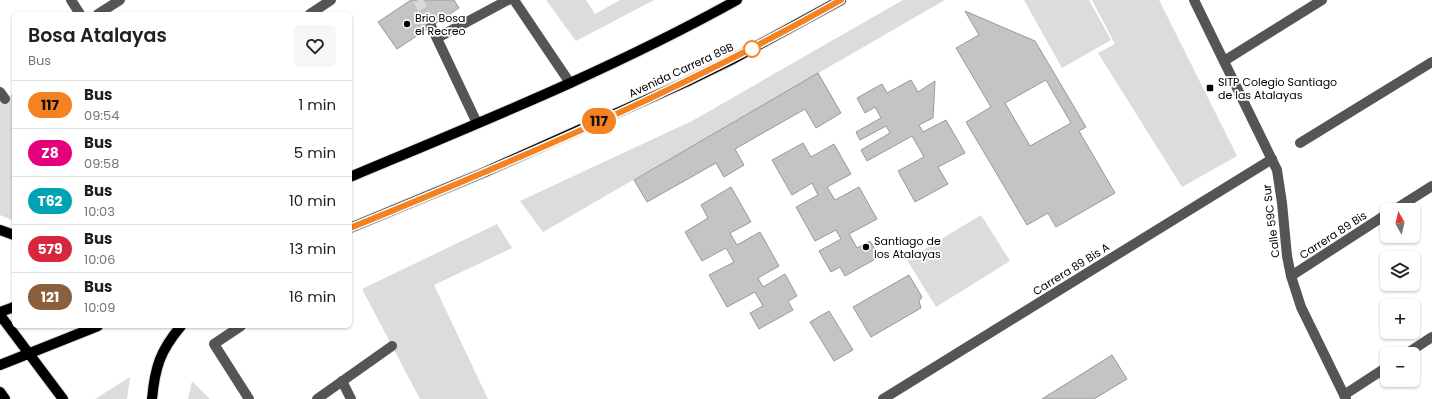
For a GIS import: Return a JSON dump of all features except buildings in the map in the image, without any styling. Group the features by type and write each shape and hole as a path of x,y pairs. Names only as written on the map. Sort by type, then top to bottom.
{"main road":[{"path":"352,176 570,83 662,40 737,0"},
{"name":"Avenida Carrera 89B","path":"352,227 485,172 686,82 731,60 841,0"},
{"path":"0,230 12,234"},
{"path":"0,312 12,308"},
{"path":"0,315 63,399"},
{"path":"0,365 93,328"},
{"path":"152,399 154,380 160,355 179,328"},
{"path":"0,392 5,399"}],"street":[{"path":"71,0 79,12"},
{"path":"101,12 120,0"},
{"path":"313,12 331,0"},
{"path":"437,38 508,0"},
{"path":"514,0 570,83"},
{"name":"Calle 59C Sur","path":"1194,0 1277,170 1280,185 1287,256 1291,276 1301,307 1345,397"},
{"path":"1224,61 1322,0"},
{"path":"431,26 478,123"},
{"path":"1300,143 1432,62"},
{"name":"Carrera 89 Bis A","path":"883,399 1272,159"},
{"path":"1405,203 1432,186"},
{"name":"Carrera 89 Bis","path":"1291,276 1380,219"},
{"path":"238,328 214,344 249,399"},
{"path":"1417,347 1432,337"},
{"path":"317,399 392,346"},
{"path":"1345,397 1380,371"},
{"path":"342,382 351,399"}],"shaded area":[{"path":"546,0 586,0 595,14 620,0 654,0 576,41"},
{"path":"903,0 945,0 543,232 520,201 692,121"},
{"path":"1024,0 1089,0 1111,40 1062,68"},
{"path":"1092,0 1159,0 1237,156 1182,187 1098,53 1115,44"},
{"path":"0,92 5,99 12,94 12,220 0,215"},
{"path":"981,215 1010,261 936,307 907,260"},
{"path":"497,224 512,248 434,285 488,399 420,399 362,289"},
{"path":"130,377 127,399 95,399"},
{"path":"192,381 210,399 188,399"}],"tunnel":[{"path":"418,0 431,26"}],"bus line":[{"name":"117","path":"352,227 485,172 686,82 731,60 841,0"}],"place":[{"name":"Brio Bosa el Recreo","path":"407,24"},
{"name":"SITP Colegio Santiago de las Atalayas","path":"1210,88"},
{"name":"Santiago de los Atalayas","path":"866,247"}]}
